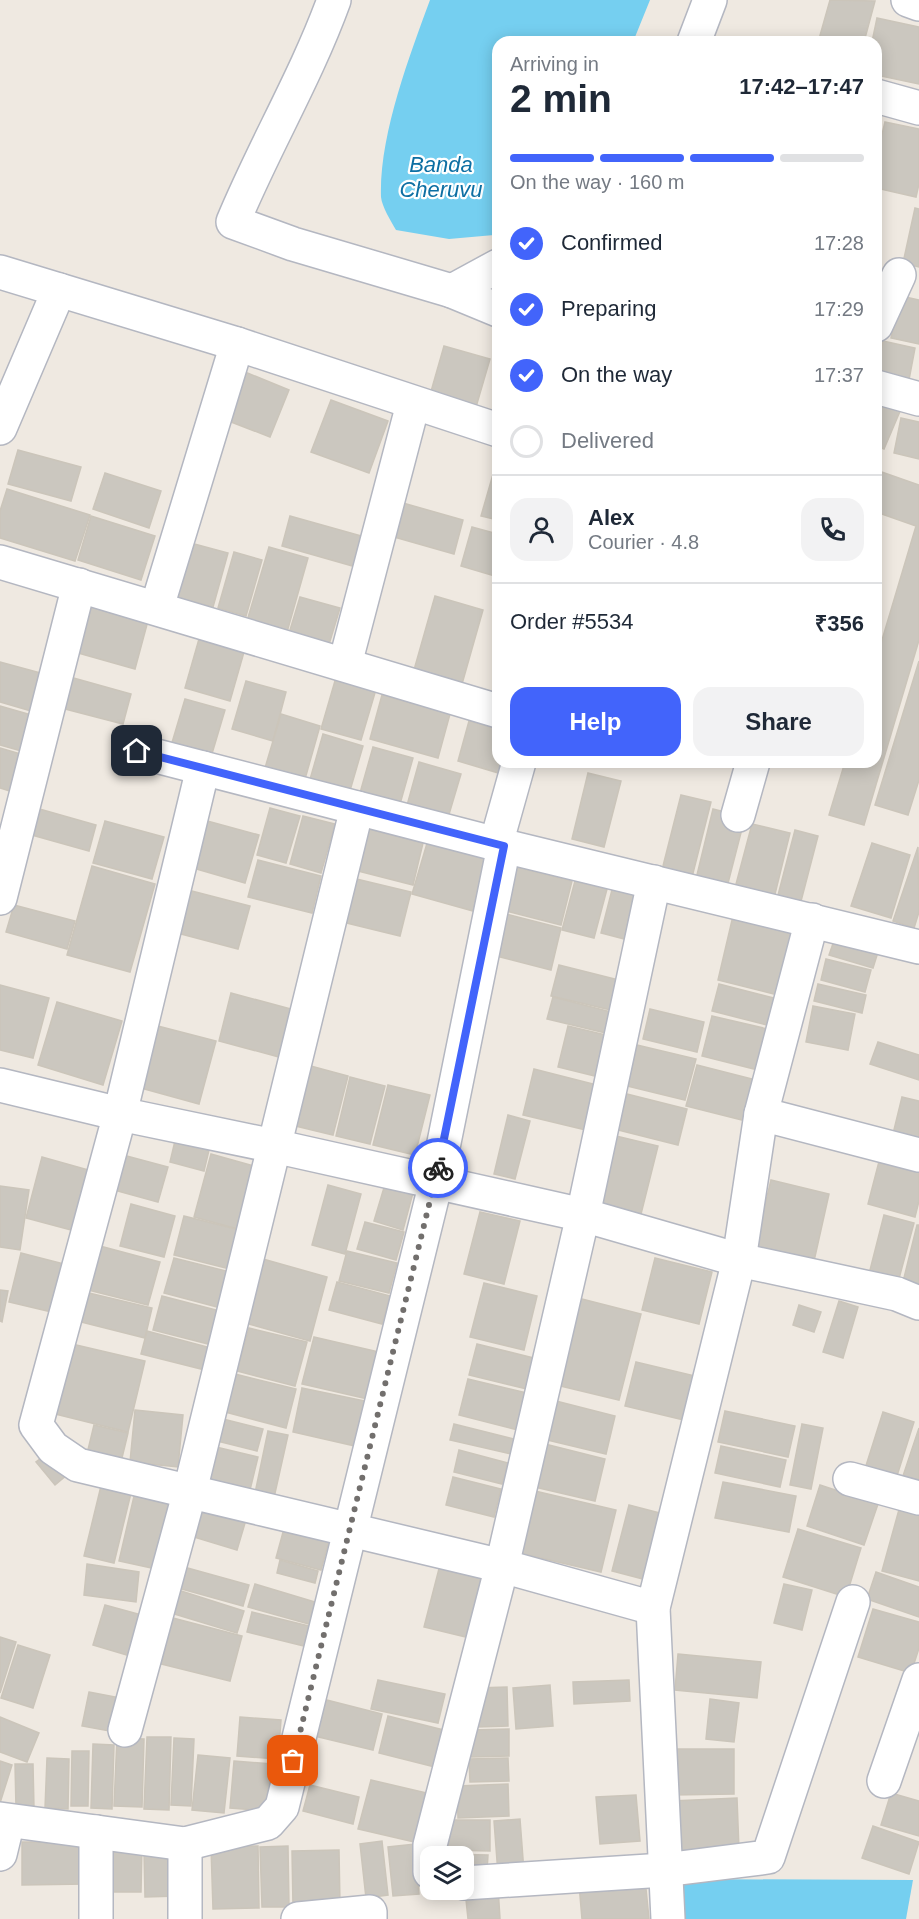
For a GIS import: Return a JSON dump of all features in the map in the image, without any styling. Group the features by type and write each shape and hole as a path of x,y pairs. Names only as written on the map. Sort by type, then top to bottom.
{"street":[{"path":"334,0 319,42 253,173 232,222 293,244 452,291 492,308"},
{"path":"696,36 710,0"},
{"path":"908,0 919,4"},
{"path":"882,98 919,108"},
{"path":"452,291 492,269"},
{"path":"0,272 237,344 413,404 492,428"},
{"path":"882,311 898,274"},
{"path":"0,428 59,290"},
{"path":"157,607 237,344"},
{"path":"882,389 919,399"},
{"path":"345,664 413,404"},
{"path":"0,562 157,607 492,709"},
{"path":"0,898 79,585"},
{"path":"137,751 500,845 919,947"},
{"path":"203,768 120,1114 36,1425 53,1448 78,1465 502,1566 652,1608"},
{"path":"0,1854 4,1820 185,1844 268,1823 282,1807 436,1182 500,845 518,768"},
{"path":"738,815 751,768"},
{"path":"125,1730 190,1491 357,807"},
{"path":"430,1846 502,1566 584,1215 654,882"},
{"path":"668,1919 652,1608 739,1260 761,1114 812,920"},
{"path":"0,1085 120,1114 584,1215 739,1260 897,1294 919,1303"},
{"path":"761,1114 919,1155"},
{"path":"850,1479 919,1498"},
{"path":"474,1882 664,1870 768,1857 853,1602"},
{"path":"884,1781 919,1680"},
{"path":"96,1832 96,1919"},
{"path":"185,1844 185,1919"},
{"path":"298,1919 370,1912 370,1919"}],"water":[{"name":"Banda Cheruvu","path":"430,0 650,0 635,36 492,36 492,235 449,239 396,230 387,214 381,197 385,148 405,71"},
{"path":"673,1879 913,1880 906,1919 677,1919"}],"building":[{"path":"830,0 875,1 866,36 820,36"},
{"path":"877,18 919,27 919,84 882,76 882,36 873,36"},
{"path":"885,122 919,129 919,184 916,197 882,189 882,134"},
{"path":"915,208 919,209 919,267 903,263"},
{"path":"901,296 919,300 919,344 891,338"},
{"path":"883,341 915,348 908,385 882,379"},
{"path":"444,346 490,359 476,407 430,395"},
{"path":"245,372 289,390 270,437 226,420"},
{"path":"331,400 388,421 369,473 311,452"},
{"path":"882,401 901,409 884,449 882,448"},
{"path":"901,418 919,422 919,459 894,453"},
{"path":"18,450 81,467 71,501 8,484"},
{"path":"882,472 919,485 919,640 882,764 882,640 916,526 882,514"},
{"path":"105,473 161,491 149,528 93,509"},
{"path":"492,478 492,519 481,516"},
{"path":"7,489 90,515 75,561 0,538 0,511"},
{"path":"403,503 463,520 454,554 394,537"},
{"path":"91,516 155,536 141,580 78,560"},
{"path":"290,516 365,537 356,567 282,546"},
{"path":"472,527 492,532 492,575 461,566"},
{"path":"187,542 228,553 213,607 172,596"},
{"path":"269,547 308,558 287,632 247,621"},
{"path":"234,552 262,560 246,616 218,608"},
{"path":"435,596 483,610 462,684 414,670"},
{"path":"300,597 340,608 327,651 287,640"},
{"path":"93,601 149,617 135,669 78,653"},
{"path":"201,632 246,645 230,701 185,688"},
{"path":"919,661 919,780 908,815 875,805"},
{"path":"0,662 48,675 38,713 0,702"},
{"path":"337,674 377,686 361,740 321,729"},
{"path":"70,677 131,694 123,724 61,708"},
{"path":"246,681 286,692 273,741 232,729"},
{"path":"382,695 450,714 438,758 370,739"},
{"path":"185,699 225,710 211,757 171,746"},
{"path":"0,706 35,716 25,752 0,745"},
{"path":"281,714 320,726 305,779 265,768"},
{"path":"469,721 492,727 492,768 507,768 505,775 458,761"},
{"path":"323,734 363,746 349,794 309,783"},
{"path":"373,747 413,758 400,804 360,793"},
{"path":"0,748 24,755 13,792 0,788"},
{"path":"419,762 461,774 447,821 406,809"},
{"path":"843,768 881,768 864,825 829,815"},
{"path":"588,773 621,781 604,847 572,839"},
{"path":"681,795 711,802 692,877 662,870"},
{"path":"36,808 96,825 89,851 28,834"},
{"path":"270,808 300,816 286,863 257,855"},
{"path":"713,809 745,817 727,887 696,879"},
{"path":"303,816 335,824 321,873 290,864"},
{"path":"200,819 259,835 245,883 186,866"},
{"path":"105,821 164,837 152,879 93,863"},
{"path":"752,824 790,833 774,898 735,888"},
{"path":"361,827 423,843 413,885 350,869"},
{"path":"795,830 818,836 800,905 777,899"},
{"path":"428,840 488,857 473,911 412,894"},
{"path":"872,843 910,855 891,918 851,906"},
{"path":"918,847 919,912 914,928 893,921"},
{"path":"258,860 321,876 312,913 248,897"},
{"path":"92,866 155,884 130,972 67,955"},
{"path":"516,867 572,881 561,925 506,911"},
{"path":"344,876 411,892 400,936 334,920"},
{"path":"575,881 607,889 594,938 562,930"},
{"path":"613,886 644,894 632,941 601,933"},
{"path":"188,890 250,906 238,949 177,933"},
{"path":"14,905 75,921 67,949 6,932"},
{"path":"502,913 561,928 551,970 492,955"},
{"path":"733,916 798,932 782,996 718,980"},
{"path":"835,938 878,952 873,968 829,955"},
{"path":"826,959 871,970 865,992 821,980"},
{"path":"559,965 619,980 611,1010 551,996"},
{"path":"719,984 782,1000 775,1027 712,1011"},
{"path":"818,984 866,995 862,1013 814,1001"},
{"path":"0,985 49,998 33,1058 0,1050"},
{"path":"231,993 291,1009 279,1057 219,1041"},
{"path":"553,997 615,1013 610,1034 547,1019"},
{"path":"57,1002 122,1021 103,1085 38,1065"},
{"path":"813,1006 855,1014 848,1050 806,1042"},
{"path":"650,1009 704,1022 697,1052 643,1039"},
{"path":"712,1016 772,1030 762,1071 702,1056"},
{"path":"154,1025 216,1041 199,1104 137,1087"},
{"path":"568,1026 610,1036 599,1077 558,1067"},
{"path":"878,1042 919,1055 919,1080 870,1064"},
{"path":"637,1045 696,1059 685,1100 627,1086"},
{"path":"307,1065 348,1076 333,1135 291,1125"},
{"path":"697,1065 760,1081 750,1122 686,1106"},
{"path":"534,1069 597,1085 586,1130 523,1115"},
{"path":"350,1077 385,1086 370,1144 336,1136"},
{"path":"388,1085 430,1095 415,1155 373,1145"},
{"path":"623,1093 687,1109 678,1145 614,1129"},
{"path":"902,1097 919,1101 919,1139 893,1134"},
{"path":"508,1115 530,1121 515,1179 494,1174"},
{"path":"616,1136 658,1146 641,1214 599,1203"},
{"path":"175,1141 209,1150 204,1171 170,1162"},
{"path":"882,1150 919,1160 919,1201 915,1217 868,1204"},
{"path":"211,1154 254,1166 238,1229 194,1217"},
{"path":"123,1155 168,1167 158,1202 114,1190"},
{"path":"42,1157 92,1171 75,1231 26,1218"},
{"path":"771,1180 829,1194 814,1261 755,1247"},
{"path":"386,1181 414,1189 403,1230 374,1221"},
{"path":"328,1185 361,1194 345,1254 312,1245"},
{"path":"0,1186 29,1190 20,1250 0,1247"},
{"path":"131,1204 175,1216 164,1257 120,1246"},
{"path":"480,1212 520,1221 504,1284 464,1274"},
{"path":"884,1215 914,1223 897,1286 868,1278"},
{"path":"184,1216 240,1230 230,1269 174,1255"},
{"path":"365,1222 404,1232 396,1260 357,1249"},
{"path":"917,1225 919,1225 919,1291 902,1286"},
{"path":"100,1246 160,1262 148,1305 88,1290"},
{"path":"347,1251 397,1263 389,1293 339,1281"},
{"path":"21,1253 68,1265 56,1313 9,1302"},
{"path":"174,1258 230,1272 221,1308 164,1293"},
{"path":"655,1258 712,1272 699,1324 642,1310"},
{"path":"263,1259 327,1277 310,1341 245,1323"},
{"path":"337,1282 390,1296 382,1324 329,1310"},
{"path":"484,1283 537,1296 524,1350 470,1337"},
{"path":"0,1290 8,1291 2,1322 0,1321"},
{"path":"89,1293 152,1308 145,1338 81,1322"},
{"path":"162,1296 220,1311 212,1345 153,1330"},
{"path":"578,1298 641,1314 619,1400 556,1385"},
{"path":"839,1301 858,1307 843,1358 823,1352"},
{"path":"799,1305 821,1312 814,1332 793,1325"},
{"path":"249,1328 307,1342 295,1386 237,1371"},
{"path":"147,1331 211,1348 205,1370 141,1354"},
{"path":"314,1337 379,1352 368,1399 302,1384"},
{"path":"72,1344 145,1361 128,1432 55,1414"},
{"path":"477,1344 534,1358 527,1389 469,1375"},
{"path":"636,1362 695,1376 684,1420 625,1406"},
{"path":"235,1374 296,1389 286,1428 225,1412"},
{"path":"468,1379 527,1393 518,1430 459,1415"},
{"path":"302,1388 365,1401 355,1446 293,1432"},
{"path":"556,1401 615,1416 606,1454 547,1440"},
{"path":"135,1410 183,1415 178,1467 130,1462"},
{"path":"725,1411 795,1426 788,1457 718,1442"},
{"path":"883,1412 914,1422 895,1482 864,1472"},
{"path":"223,1419 263,1429 257,1451 217,1441"},
{"path":"454,1424 514,1439 511,1454 450,1440"},
{"path":"802,1424 823,1428 811,1489 790,1485"},
{"path":"94,1425 128,1433 120,1466 86,1458"},
{"path":"919,1428 919,1481 903,1476"},
{"path":"268,1431 288,1435 273,1502 254,1498"},
{"path":"541,1443 605,1459 595,1501 530,1486"},
{"path":"721,1446 786,1460 780,1487 715,1473"},
{"path":"216,1447 258,1457 249,1494 207,1484"},
{"path":"459,1450 508,1463 502,1484 454,1472"},
{"path":"48,1453 67,1475 55,1485 36,1462"},
{"path":"453,1477 501,1489 494,1517 446,1505"},
{"path":"723,1482 796,1496 789,1532 715,1518"},
{"path":"820,1485 878,1504 864,1545 807,1526"},
{"path":"101,1486 131,1493 114,1563 84,1556"},
{"path":"535,1491 616,1510 601,1572 519,1553"},
{"path":"135,1492 177,1501 161,1570 119,1561"},
{"path":"204,1501 248,1513 237,1550 194,1537"},
{"path":"629,1505 660,1513 643,1579 612,1571"},
{"path":"900,1506 919,1511 919,1581 882,1571"},
{"path":"285,1525 330,1537 321,1570 276,1558"},
{"path":"798,1529 861,1548 846,1597 783,1577"},
{"path":"280,1560 318,1571 315,1583 277,1573"},
{"path":"441,1561 487,1572 470,1638 424,1627"},
{"path":"87,1564 139,1572 136,1602 84,1595"},
{"path":"184,1567 249,1585 243,1606 178,1588"},
{"path":"876,1572 919,1587 919,1617 867,1599"},
{"path":"255,1584 315,1602 309,1624 248,1607"},
{"path":"784,1584 812,1590 802,1630 774,1623"},
{"path":"178,1590 244,1611 237,1633 171,1613"},
{"path":"105,1605 149,1617 137,1658 93,1645"},
{"path":"873,1609 919,1622 919,1648 911,1673 858,1657"},
{"path":"252,1612 309,1626 304,1646 247,1632"},
{"path":"173,1618 242,1636 230,1681 161,1664"},
{"path":"0,1637 16,1642 0,1693"},
{"path":"18,1645 50,1655 33,1708 1,1698"},
{"path":"678,1654 761,1662 757,1698 675,1690"},
{"path":"378,1680 445,1694 438,1723 371,1709"},
{"path":"629,1680 630,1701 574,1704 573,1682"},
{"path":"550,1685 553,1726 516,1729 513,1688"},
{"path":"507,1687 508,1726 477,1727 475,1688"},
{"path":"89,1692 126,1699 120,1733 82,1726"},
{"path":"319,1698 382,1714 373,1750 310,1735"},
{"path":"710,1699 739,1703 734,1742 706,1739"},
{"path":"388,1716 448,1731 439,1768 379,1753"},
{"path":"0,1717 39,1733 27,1762 0,1752"},
{"path":"240,1717 281,1720 278,1759 237,1756"},
{"path":"509,1729 509,1756 471,1757 471,1730"},
{"path":"147,1737 171,1737 169,1810 144,1809"},
{"path":"117,1738 144,1739 142,1807 114,1806"},
{"path":"174,1738 194,1739 191,1806 171,1805"},
{"path":"93,1744 114,1745 112,1809 91,1808"},
{"path":"671,1749 734,1749 734,1794 672,1795"},
{"path":"72,1751 89,1751 88,1806 71,1806"},
{"path":"198,1755 230,1758 224,1813 192,1810"},
{"path":"47,1758 69,1759 68,1809 45,1808"},
{"path":"508,1758 509,1781 470,1782 469,1759"},
{"path":"0,1761 12,1765 0,1803"},
{"path":"234,1761 272,1764 268,1811 230,1808"},
{"path":"15,1764 33,1764 34,1808 16,1808"},
{"path":"371,1780 431,1794 419,1843 358,1829"},
{"path":"508,1784 509,1816 458,1818 457,1786"},
{"path":"310,1785 359,1797 353,1824 303,1811"},
{"path":"891,1793 919,1801 919,1836 881,1825"},
{"path":"636,1795 640,1841 600,1844 596,1797"},
{"path":"737,1798 739,1850 675,1852 672,1801"},
{"path":"520,1819 524,1872 498,1874 494,1821"},
{"path":"448,1820 490,1820 490,1851 474,1851 474,1846 448,1846"},
{"path":"873,1826 919,1842 909,1874 862,1858"},
{"path":"382,1841 388,1895 366,1898 360,1844"},
{"path":"22,1842 86,1842 86,1884 22,1885"},
{"path":"110,1844 142,1844 141,1892 109,1892"},
{"path":"415,1844 419,1894 393,1896 388,1847"},
{"path":"258,1846 259,1908 213,1909 211,1847"},
{"path":"288,1846 289,1907 262,1907 260,1847"},
{"path":"339,1850 340,1906 293,1906 292,1851"},
{"path":"144,1851 177,1851 178,1896 145,1897"},
{"path":"474,1855 488,1855 487,1871 474,1871"},
{"path":"645,1879 649,1919 582,1919 579,1884"},
{"path":"498,1887 500,1919 468,1919 466,1900 474,1900 474,1889"}],"way so far":[{"path":"293,1761 438,1168"}],"route":[{"path":"137,751 504,846 438,1168"}]}
